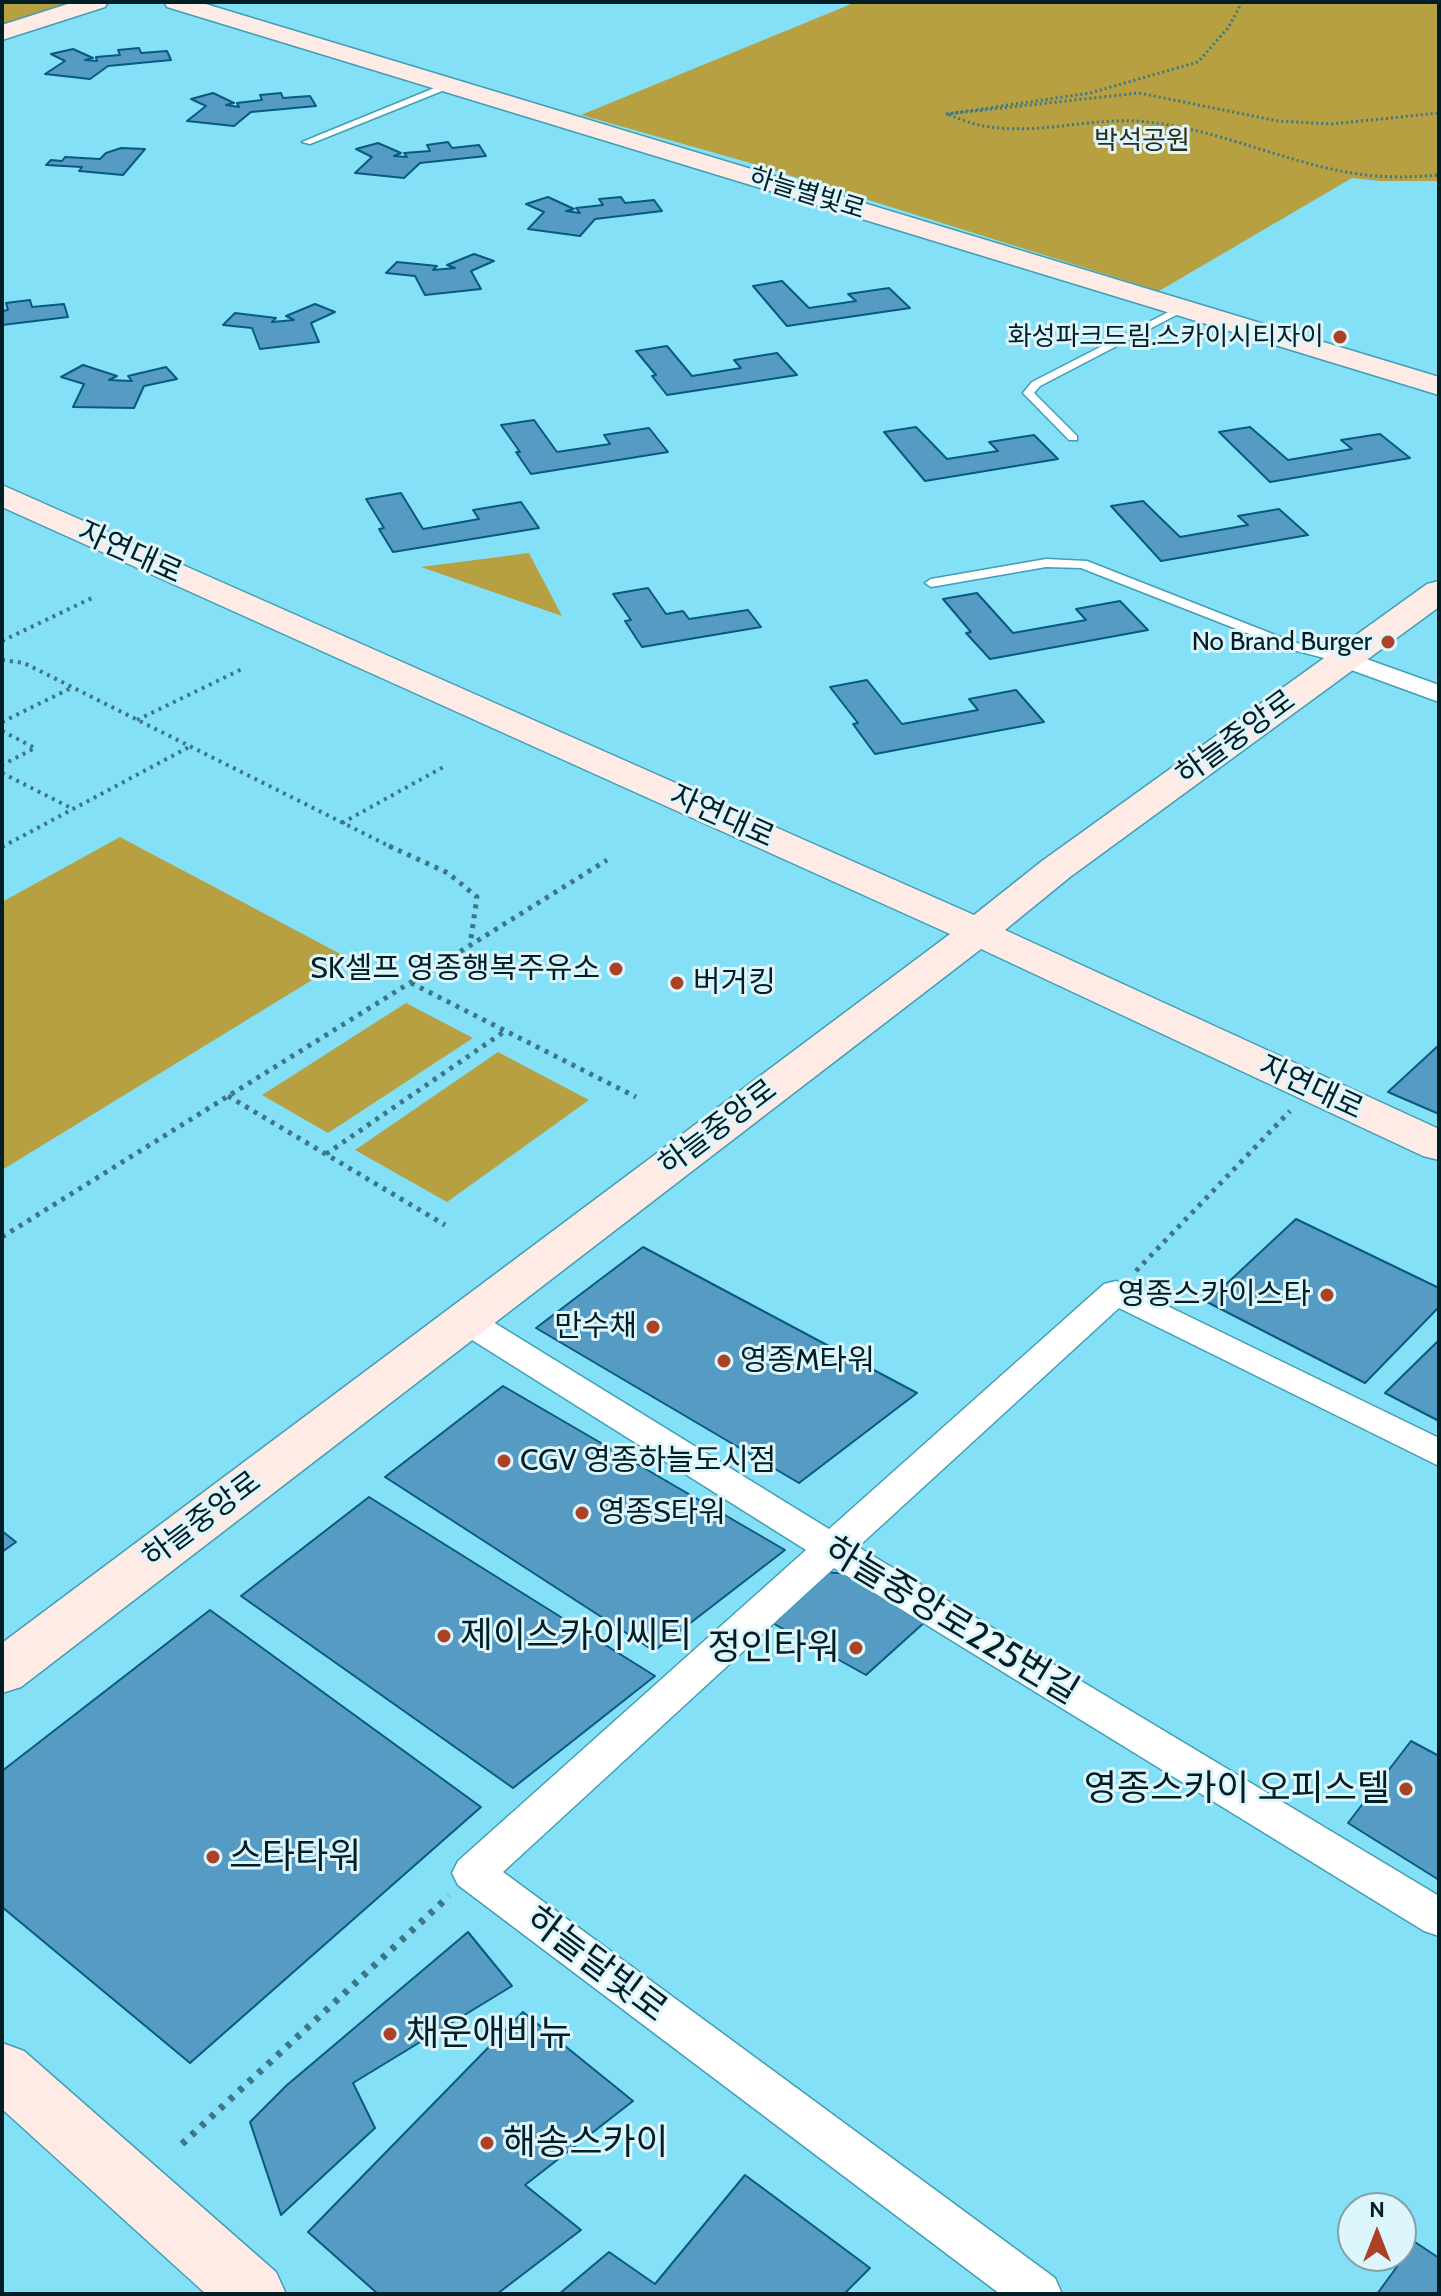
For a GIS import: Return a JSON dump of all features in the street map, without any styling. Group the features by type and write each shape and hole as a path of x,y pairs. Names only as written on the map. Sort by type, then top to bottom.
{"street":[{"path":"2,33 97,2"},
{"name":"하늘별빛로","path":"175,2 1439,386"},
{"name":"자연대로","path":"2,495 978,932 1439,1146"},
{"name":"하늘중앙로","path":"2,1672 978,932 1056,869 1439,591"},
{"path":"1344,659 1439,694"},
{"path":"473,1873 1116,1292 1439,1453"},
{"name":"하늘중앙로225번길","path":"465,1320 832,1549 1439,1918"},
{"name":"하늘달빛로","path":"473,1873 1038,2294"},
{"path":"2,2070 253,2294"}],"lane":[{"path":"307,142 449,85"},
{"path":"1073,438 1028,393 1036,384 1182,308"},
{"path":"931,583 1046,563 1083,564 1289,645 1344,659"}],"path":[{"path":"947,114 1090,93 1198,62 1228,28 1242,2"},
{"path":"947,114 1139,93 1278,121 1331,124 1439,113"},
{"path":"947,114 987,127 1036,128 1095,121 1148,122 1229,140 1328,168 1370,175 1439,175"},
{"path":"2,641 92,598"},
{"path":"2,660 24,663 341,824 448,873 477,897 469,946"},
{"path":"137,720 242,669"},
{"path":"2,722 72,688"},
{"path":"2,731 35,748 2,765"},
{"path":"2,847 190,747"},
{"path":"341,824 447,765"},
{"path":"2,773 74,809"},
{"path":"2,1237 607,860"},
{"path":"410,983 636,1097"},
{"path":"326,1154 505,1031"},
{"path":"1116,1292 1312,1089"},
{"path":"228,1096 445,1225"},
{"path":"182,2144 473,1873"}],"green space":[{"path":"2,2 76,2 2,25"},
{"name":"박석공원","path":"856,2 1439,2 1439,181 1352,178 1159,291 747,162 581,115"},
{"path":"529,553 562,616 421,567"},
{"path":"120,837 348,958 2,1170 2,902"},
{"path":"406,1003 473,1038 328,1133 262,1095"},
{"path":"498,1052 589,1100 447,1202 355,1150"}],"building":[{"path":"139,48 141,53 167,51 171,60 108,66 90,79 45,74 65,61 51,54 73,49 93,58 85,60 97,61 96,57 120,55 118,50"},
{"path":"213,93 234,103 226,105 239,107 237,103 262,100 260,95 281,93 283,98 310,96 316,106 251,112 234,126 187,121 206,106 191,99"},
{"path":"448,142 452,148 479,145 486,156 420,163 404,178 355,173 372,157 356,149 378,143 401,153 394,156 407,157 404,153 430,151 427,145"},
{"path":"121,148 145,149 123,175 79,171 82,167 46,165 51,160 62,161 65,157 100,159 106,153"},
{"path":"548,197 574,209 566,211 580,213 576,208 603,205 599,199 621,197 625,203 654,200 662,211 595,219 580,236 528,229 544,212 526,204"},
{"path":"474,254 494,261 471,271 481,289 425,295 415,276 386,273 397,262 437,266 433,270 455,268 447,265"},
{"path":"782,281 809,308 856,301 848,294 889,288 910,308 787,326 753,286"},
{"path":"30,300 32,307 64,304 68,317 2,325 2,311 8,310 6,303"},
{"path":"315,304 335,312 311,323 319,342 260,349 252,328 223,325 235,313 276,318 272,322 294,320 286,316"},
{"path":"667,346 692,376 741,368 734,360 777,353 797,375 667,395 652,376 656,375 636,351"},
{"path":"83,365 117,376 109,380 132,381 128,376 166,367 177,379 144,386 134,408 73,407 84,384 61,377"},
{"path":"534,420 557,452 610,444 604,435 649,428 668,452 531,474 501,425"},
{"path":"916,427 947,459 998,451 989,442 1034,435 1058,459 925,481 884,432"},
{"path":"1250,427 1288,460 1352,449 1341,440 1380,434 1410,458 1270,482 1219,432"},
{"path":"401,493 423,529 479,519 473,510 521,502 539,528 393,552 379,529 384,528 366,499"},
{"path":"1143,501 1180,537 1248,525 1238,516 1279,509 1308,535 1161,561 1111,506"},
{"path":"648,588 666,614 683,611 689,619 748,610 761,627 642,647 625,621 631,620 613,594"},
{"path":"977,593 1013,633 1086,620 1076,609 1120,601 1148,630 990,659 966,633 971,632 943,599"},
{"path":"867,680 902,724 978,710 969,699 1016,690 1044,722 875,754 853,724 858,723 830,687"},
{"path":"1439,1045 1439,1114 1388,1092"},
{"name":"영종스카이스타","path":"1296,1219 1439,1288 1439,1307 1365,1383 1207,1302"},
{"name":"영종M타워","path":"643,1247 917,1393 799,1483 536,1328"},
{"path":"1439,1340 1439,1421 1385,1393"},
{"name":"영종S타워","path":"503,1386 785,1550 654,1651 385,1477"},
{"name":"제이스카이씨티","path":"369,1497 655,1676 513,1788 241,1596"},
{"path":"2,1531 16,1542 2,1552"},
{"name":"정인타워","path":"819,1572 858,1574 926,1621 866,1675 769,1621"},
{"name":"스타타워","path":"210,1610 481,1807 190,2063 2,1907 2,1771"},
{"name":"영종스카이 오피스텔","path":"1411,1741 1439,1756 1439,1880 1348,1823"},
{"name":"채운애비뉴","path":"468,1932 512,1986 353,2083 375,2128 281,2215 250,2122 287,2085"},
{"name":"해송스카이","path":"523,2012 633,2101 525,2185 581,2230 497,2294 378,2294 308,2232"},
{"name":"해송스카이","path":"745,2175 870,2268 844,2294 559,2294 609,2252 655,2284"},
{"path":"1417,2243 1439,2258 1439,2294 1377,2294 1393,2272 1417,2272"}],"place":[{"name":"화성파크드림.스카이시티자이","path":"1340,337"},
{"name":"No Brand Burger","path":"1388,642"},
{"name":"SK셀프 영종행복주유소","path":"616,969"},
{"name":"버거킹","path":"677,983"},
{"name":"영종스카이스타","path":"1327,1295"},
{"name":"만수채","path":"653,1327"},
{"name":"영종M타워","path":"724,1361"},
{"name":"CGV 영종하늘도시점","path":"504,1461"},
{"name":"영종S타워","path":"582,1513"},
{"name":"제이스카이씨티","path":"444,1636"},
{"name":"정인타워","path":"856,1648"},
{"name":"영종스카이 오피스텔","path":"1406,1789"},
{"name":"스타타워","path":"213,1857"},
{"name":"채운애비뉴","path":"390,2034"},
{"name":"해송스카이","path":"487,2143"}]}
